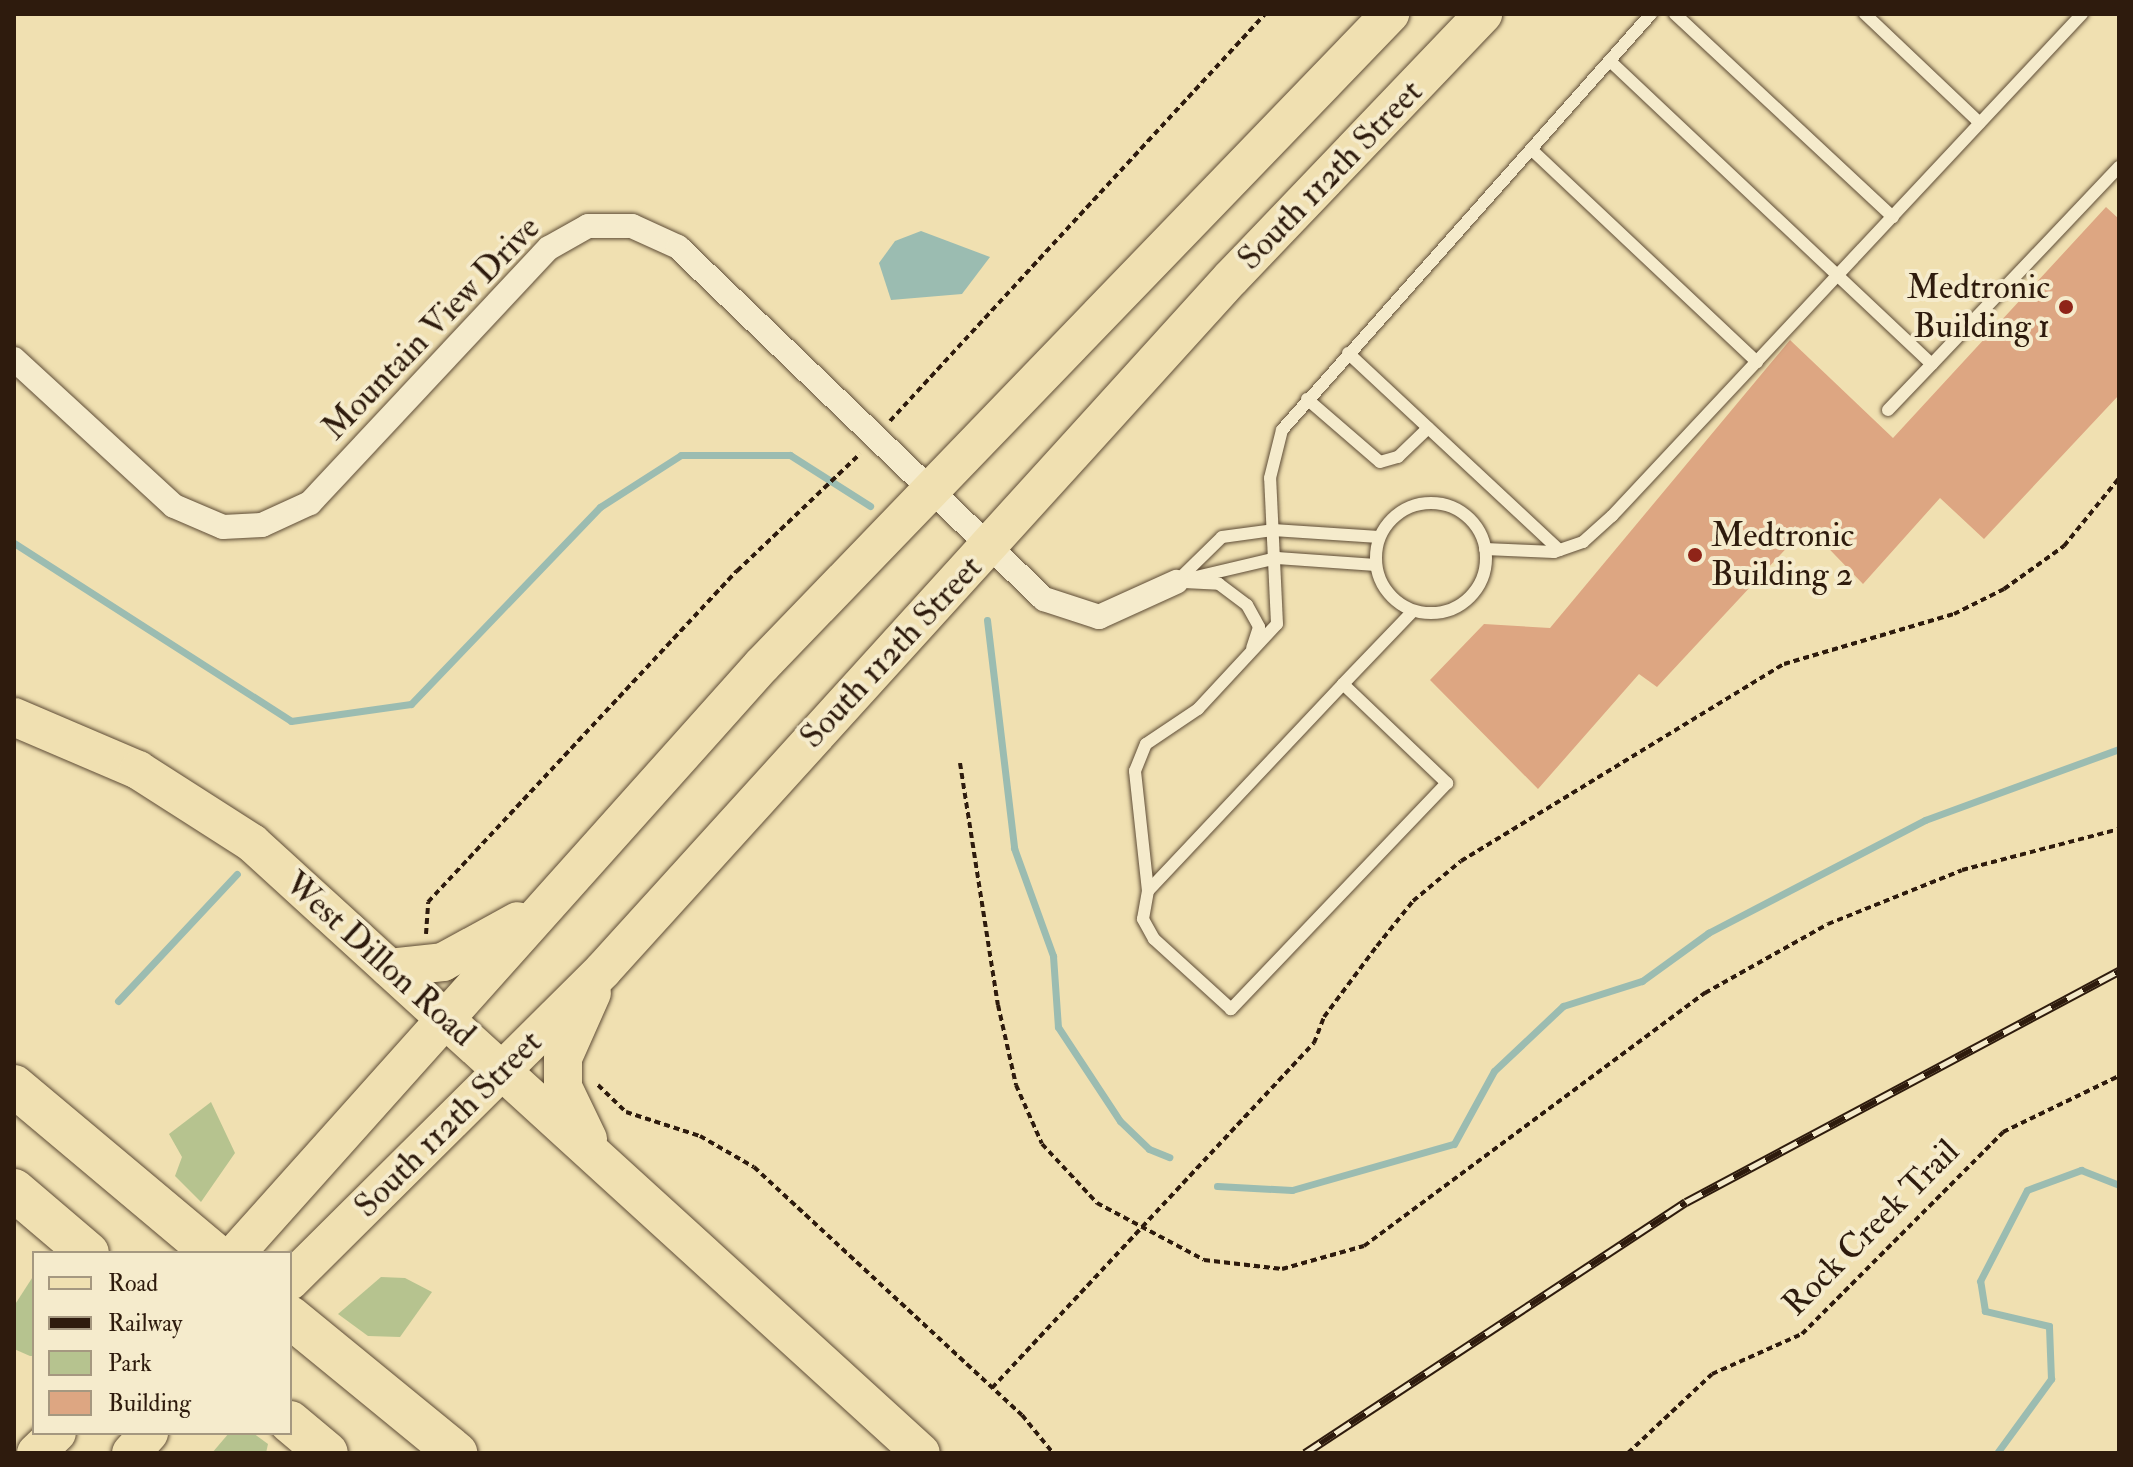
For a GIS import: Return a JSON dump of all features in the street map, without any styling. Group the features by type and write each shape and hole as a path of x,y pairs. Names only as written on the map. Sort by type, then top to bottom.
{"highway":[{"path":"14,1086 211,1251"},
{"path":"14,1190 78,1244"},
{"path":"292,1319 456,1453"}],"main road":[{"name":"South 112th Street","path":"238,1251 447,1020 548,903 930,488 1390,14"},
{"name":"South 112th Street","path":"292,1279 603,970 1476,16"},
{"name":"West Dillon Road","path":"14,717 191,800 252,843 921,1453"},
{"path":"389,968 443,962 548,903"},
{"path":"603,970 563,1071 577,1121 607,1169"},
{"path":"14,1436 34,1453 55,1435"},
{"path":"131,1453 147,1435"}],"street":[{"name":"Mountain View Drive","path":"14,359 174,506 223,527 262,525 310,503 549,248 610,223 656,232 678,247 930,488 986,549 1044,599 1079,616 1119,613 1176,582"}],"lane":[{"path":"1343,684 1447,783 1231,1009 1154,939 1143,919 1148,891 1135,771 1146,744 1198,709 1277,624 1277,558 1270,478 1282,430 1348,353 1533,151 1651,14"},
{"path":"1675,14 1893,217"},
{"path":"1865,14 1980,123"},
{"path":"1485,549 1559,550 1583,542 1612,516 2082,14"},
{"path":"1610,61 1932,364"},
{"path":"1533,151 1757,362"},
{"path":"1888,410 2119,167"},
{"path":"1348,353 1559,550"},
{"path":"1307,399 1380,462 1398,457 1428,428"},
{"path":"1439,504 1471,520 1485,549 1485,572 1465,602 1431,614 1413,611 1385,589 1376,565 1379,537 1404,510 1439,504"},
{"path":"1176,582 1222,537 1273,530 1379,537"},
{"path":"1176,582 1277,558 1376,565"},
{"path":"1176,582 1219,584 1247,605 1259,627 1251,653"},
{"path":"1148,891 1413,611"}],"path":[{"path":"428,943 428,902 737,571 842,474 1265,14"},
{"path":"992,1388 1314,1043 1324,1017 1413,901 1497,834 1784,664 1954,614 2004,589 2064,546 2119,478"},
{"path":"960,763 1016,1085 1042,1144 1097,1203 1204,1260 1282,1269 1364,1246 1705,993 1828,924 1962,870 2119,829"},
{"path":"563,1071 576,1071 626,1112 700,1136 754,1167 992,1388 1053,1453"},
{"name":"Rock Creek Trail","path":"1628,1453 1712,1374 1802,1334 2003,1132 2119,1076"}],"green space":[{"path":"211,1102 235,1153 201,1202 175,1176 182,1157 169,1134"},
{"path":"381,1277 405,1278 432,1292 400,1337 368,1336 338,1314"},
{"path":"32,1278 32,1356 14,1349 14,1306"},
{"path":"227,1435 256,1435 268,1444 266,1453 212,1453"}],"water":[{"path":"921,231 990,257 962,294 891,300 879,263 895,241"}],"building":[{"name":"Medtronic Building 2","path":"2106,207 2119,219 2119,395 1984,539 1940,498 1863,584 1807,526 1657,687 1639,674 1538,789 1430,680 1484,624 1550,628 1790,340 1893,438"}],"waterway":[{"path":"14,543 291,721 411,704 600,507 681,455 790,455 870,506"},
{"path":"987,620 1014,848 1053,956 1058,1027 1120,1121 1149,1149 1169,1157"},
{"path":"1217,1186 1292,1190 1454,1144 1494,1071 1563,1006 1642,981 1708,933 1925,820 2119,749"},
{"path":"118,1001 237,874"},
{"path":"1997,1453 2051,1379 2049,1326 1985,1311 1980,1281 2027,1190 2081,1170 2119,1185"}],"railway":[{"path":"1305,1453 1686,1202 2119,971"}],"place":[{"name":"Medtronic Building 1","path":"2066,307"},
{"name":"Medtronic Building 2","path":"1695,555"}]}
